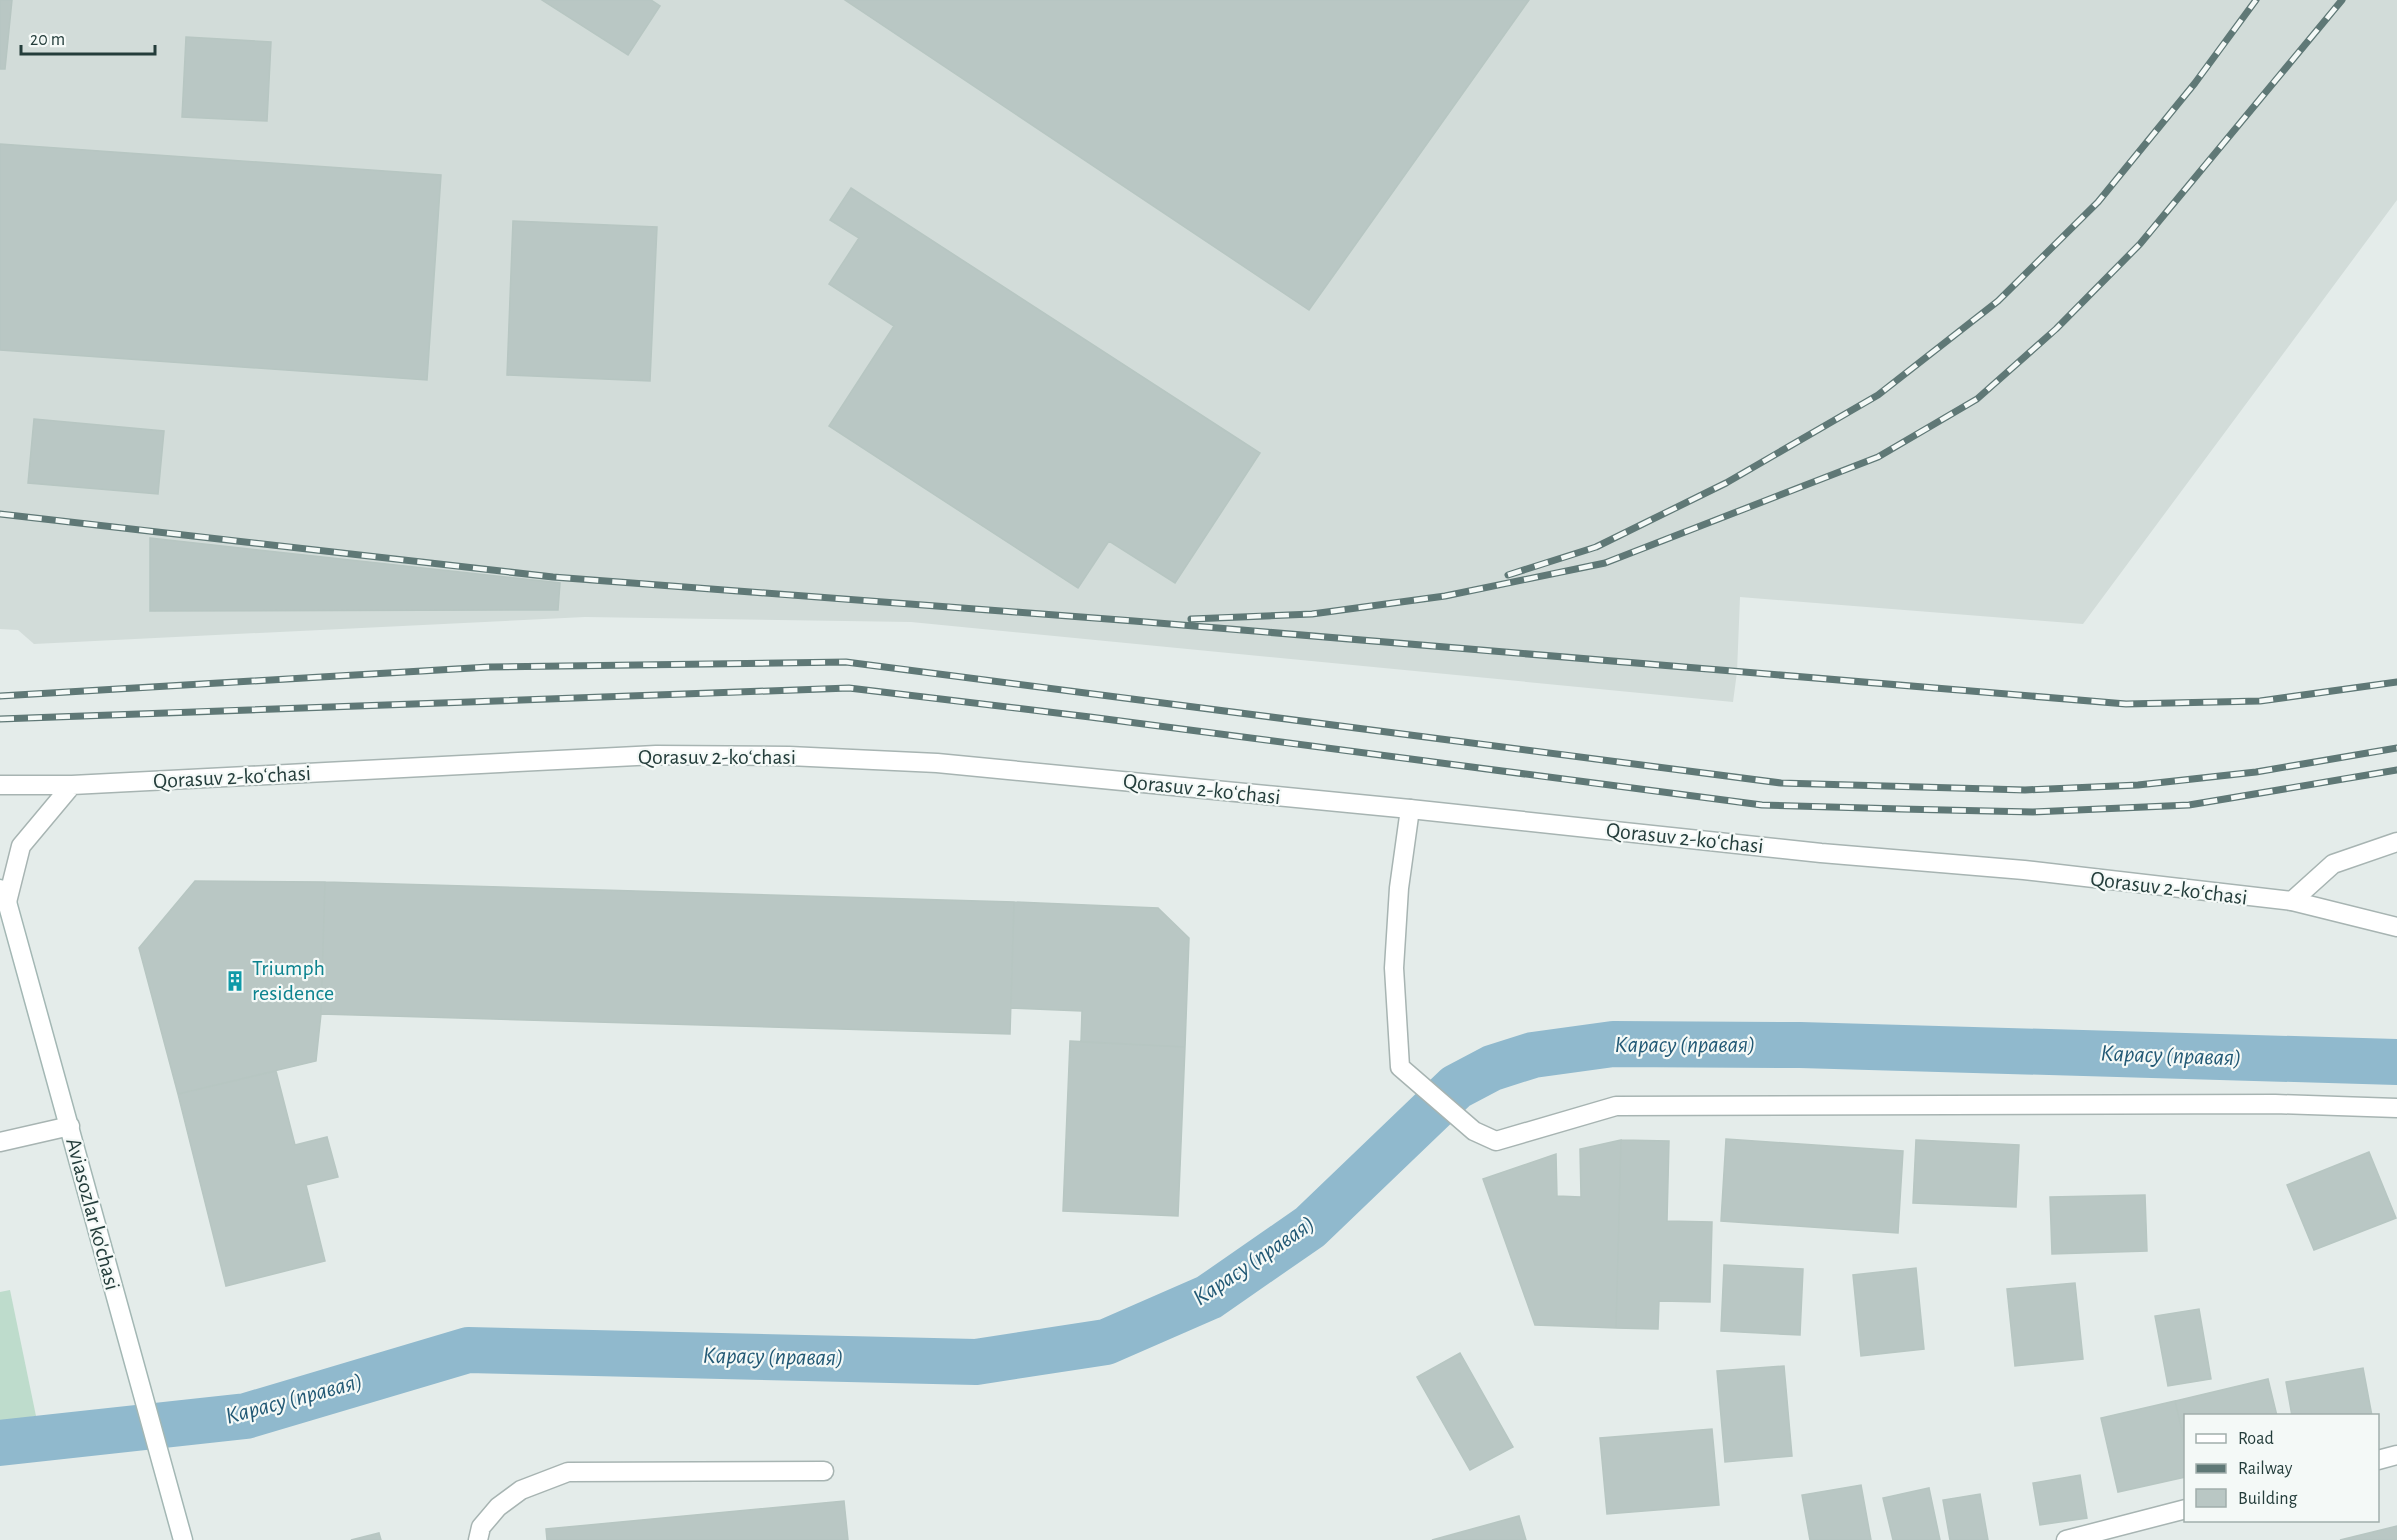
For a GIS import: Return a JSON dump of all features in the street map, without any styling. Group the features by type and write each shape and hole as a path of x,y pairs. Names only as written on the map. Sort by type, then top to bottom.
{"street":[{"name":"Qorasuv 2-koʻchasi","path":"0,785 72,785 656,755 789,756 937,763 1410,809 1821,853 2024,870 2292,901 2397,927"},
{"path":"2,899 21,846 72,785"},
{"path":"1410,809 1400,888 1394,968 1401,1067 1474,1131 1496,1141 1616,1106 2275,1104 2397,1108"},
{"path":"2292,901 2333,864 2397,842"},
{"name":"Aviasozlar ko'chasi","path":"2,899 70,1126 183,1540"},
{"path":"0,1142 70,1126"},
{"path":"2379,1460 2397,1455"},
{"path":"478,1540 481,1527 498,1508 521,1491 568,1472 824,1471"},
{"path":"2067,1540 2184,1510"}],"shaded area":[{"path":"0,0 2397,0 2397,200 2083,624 1740,597 1737,672 1733,702 911,622 585,617 34,644 18,630 0,629"}],"green space":[{"path":"10,1290 36,1416 0,1422 0,1292"}],"building":[{"path":"0,0 12,0 5,69 0,69"},
{"path":"542,0 651,0 660,6 628,55"},
{"path":"845,0 1529,0 1309,310"},
{"path":"186,37 271,42 267,121 182,117"},
{"path":"0,144 441,175 427,380 0,350"},
{"path":"851,188 1260,453 1175,583 1109,541 1078,588 829,426 894,326 829,284 859,238 830,220"},
{"path":"513,221 657,227 650,381 507,375"},
{"path":"34,419 164,431 158,494 28,483"},
{"path":"150,538 560,583 558,610 150,611"},
{"name":"Triumph residence","path":"195,881 325,882 321,1014 316,1061 178,1094 139,948"},
{"path":"325,882 1014,902 1010,1034 321,1014"},
{"path":"1014,902 1158,908 1189,938 1185,1047 1081,1042 1082,1011 1011,1008"},
{"path":"1070,1041 1185,1047 1178,1216 1063,1211"},
{"path":"276,1071 295,1145 327,1137 338,1177 306,1185 325,1261 226,1286 178,1094"},
{"path":"1726,1139 1903,1151 1898,1233 1721,1221"},
{"path":"1621,1140 1669,1141 1667,1221 1712,1222 1710,1302 1659,1301 1658,1329 1616,1328"},
{"path":"1621,1140 1616,1328 1535,1325 1483,1179 1556,1154 1557,1196 1581,1197 1580,1149"},
{"path":"1916,1140 2019,1145 2016,1207 1913,1203"},
{"path":"2369,1152 2396,1218 2314,1250 2287,1185"},
{"path":"2145,1195 2147,1251 2052,1254 2050,1197"},
{"path":"1724,1265 1803,1269 1800,1335 1721,1331"},
{"path":"1916,1268 1924,1349 1861,1356 1853,1275"},
{"path":"2075,1283 2083,1359 2015,1366 2007,1289"},
{"path":"2199,1309 2211,1379 2168,1386 2155,1316"},
{"path":"1460,1353 1513,1447 1470,1470 1417,1377"},
{"path":"1784,1366 1792,1456 1725,1462 1717,1371"},
{"path":"2363,1368 2372,1414 2292,1414 2286,1382"},
{"path":"2268,1379 2277,1414 2184,1414 2184,1439 2175,1401"},
{"path":"2175,1401 2184,1439 2184,1477 2118,1492 2101,1418"},
{"path":"1712,1429 1719,1505 1607,1514 1600,1438"},
{"path":"2080,1475 2087,1518 2040,1525 2033,1483"},
{"path":"1861,1485 1871,1540 1810,1540 1802,1495"},
{"path":"1929,1488 1940,1540 1893,1540 1883,1498"},
{"path":"1980,1494 1988,1540 1950,1540 1943,1500"},
{"path":"844,1501 848,1540 547,1540 546,1529"},
{"path":"1519,1516 1526,1540 1432,1540"},
{"path":"2397,1526 2397,1540 2340,1540"},
{"path":"379,1533 381,1540 351,1540"}],"waterway":[{"name":"Карасу (правая)","path":"0,1443 246,1416 468,1350 976,1362 1106,1342 1209,1297 1310,1227 1456,1087 1492,1068 1533,1055 1613,1044 1800,1045 2397,1062"}],"railway":[{"path":"1508,575 1596,547 1726,483 1878,395 1998,301 2098,202 2195,83 2256,0"},
{"path":"1191,619 1312,614 1445,596 1605,563 1878,457 1977,399 2056,329 2140,244 2342,0"},
{"path":"0,514 553,577 1134,621 2126,704 2260,701 2397,682"},
{"path":"0,696 489,667 846,662 1781,783 2025,790 2138,785 2256,772 2397,748"},
{"path":"0,719 849,688 1090,717 1762,805 2033,812 2189,805 2397,770"}],"place":[{"name":"Triumph residence","path":"235,981"}]}
